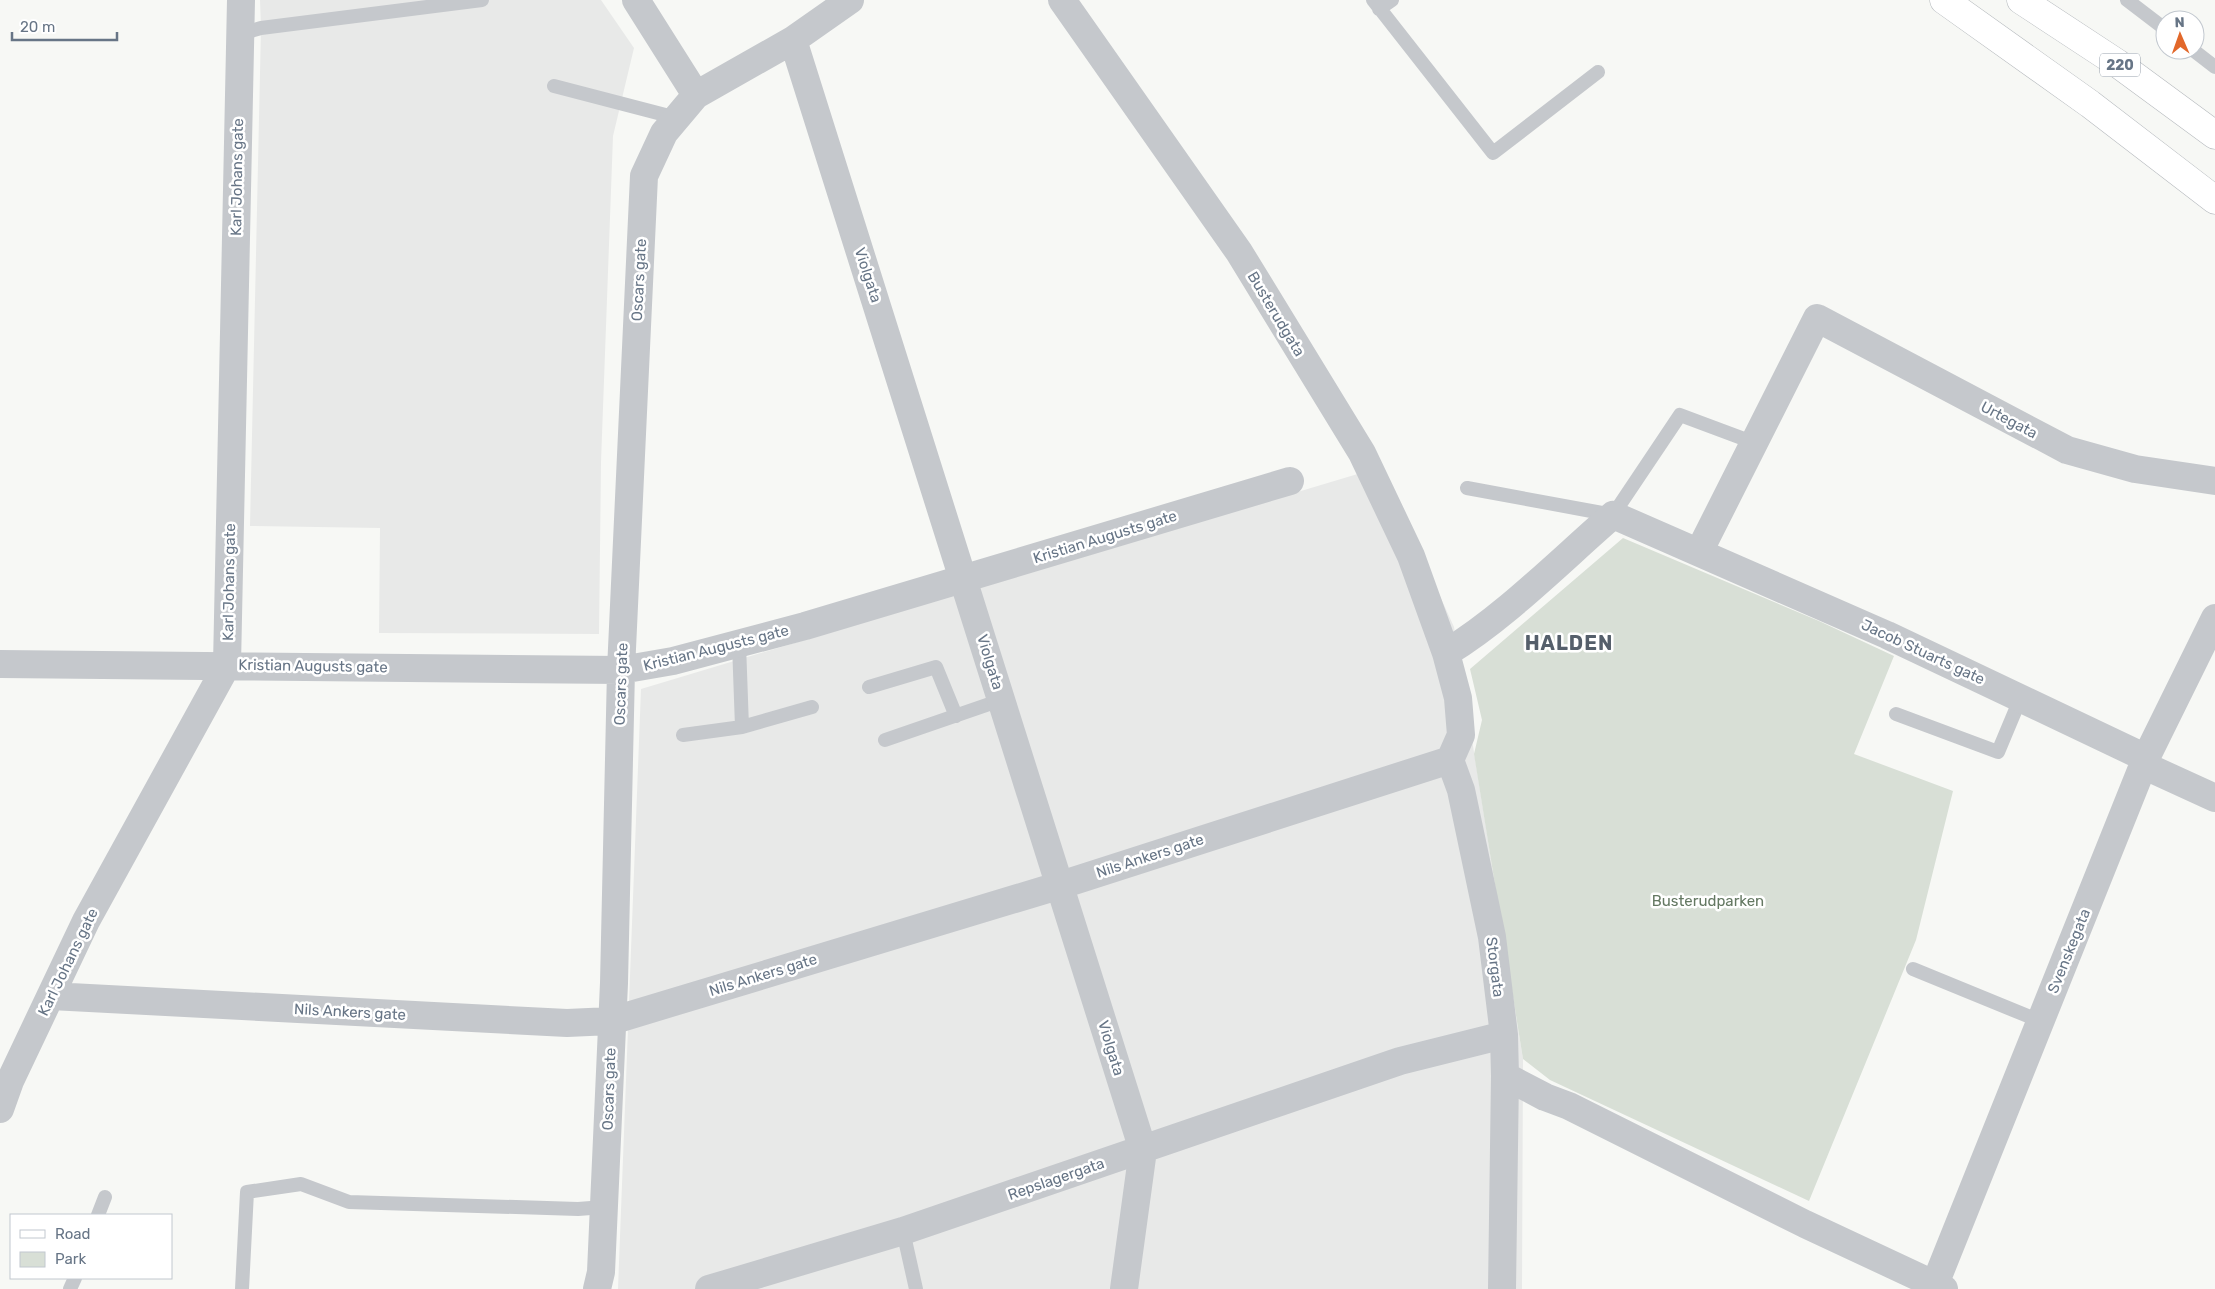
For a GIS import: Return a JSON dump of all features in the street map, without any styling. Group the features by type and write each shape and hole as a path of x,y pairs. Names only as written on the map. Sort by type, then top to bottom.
{"main road":[{"path":"1944,0 2090,104 2215,200"},
{"name":"220","path":"2021,0 2117,63 2215,135"}],"street":[{"name":"Karl Johans gate","path":"0,1109 10,1081 86,920 227,665 241,0"},
{"path":"636,0 696,95 793,40 850,0"},
{"name":"Busterudgata","path":"1062,0 1238,252 1362,454 1411,556 1446,653"},
{"name":"Violgata","path":"793,40 965,579 1001,700 1061,885 1143,1150 1124,1289"},
{"name":"Oscars gate","path":"597,1289 601,1272 614,983 620,670 644,176 664,133 696,95"},
{"name":"Urtegata","path":"1755,443 1817,318 2067,450 2135,469 2215,481"},
{"path":"1698,552 1755,443"},
{"name":"Kristian Augusts gate","path":"0,664 620,670 673,661 739,644 965,579 1290,481"},
{"path":"1450,760 1462,735 1458,698 1446,653 1467,640 1542,578 1613,514"},
{"name":"Jacob Stuarts gate","path":"1613,514 1887,635 2021,698 2215,798"},
{"name":"Svenskegata","path":"1938,1288 2040,1021 2144,762 2215,618"},
{"name":"Nils Ankers gate","path":"51,996 567,1023 611,1021 1061,885 1450,760"},
{"name":"Storgata","path":"1450,760 1461,790 1492,937 1504,1035 1502,1289"},
{"name":"Repslagergata","path":"708,1289 903,1231 1400,1061 1504,1035"},
{"path":"1505,1076 1938,1288"}],"lane":[{"path":"240,34 261,28 482,0"},
{"path":"1392,0 1376,5 1493,152 1598,72"},
{"path":"2127,0 2155,21"},
{"path":"2205,59 2215,67"},
{"path":"554,86 677,118"},
{"path":"1467,488 1613,514 1680,415 1755,443"},
{"path":"739,644 742,728"},
{"path":"869,687 936,667 956,716"},
{"path":"1896,714 1998,752 2021,698"},
{"path":"885,740 1001,700"},
{"path":"684,735 742,728 812,707"},
{"path":"1913,969 2040,1021"},
{"path":"242,1289 246,1192 301,1184 349,1202 578,1209 604,1207"},
{"path":"98,1214 105,1198"},
{"path":"903,1231 916,1289"}],"shaded area":[{"path":"260,0 601,0 634,48 613,136 601,462 599,634 379,633 380,528 250,526 261,28"},
{"path":"1381,467 1454,627 1523,1059 1522,1289 618,1289 641,689"}],"green space":[{"name":"Busterudparken","path":"1623,538 1819,621 1894,656 1854,754 1953,791 1916,940 1809,1201 1550,1080 1523,1059 1474,754 1482,720 1470,669"}],"district":[{"name":"HALDEN","path":"1569,643"}]}
